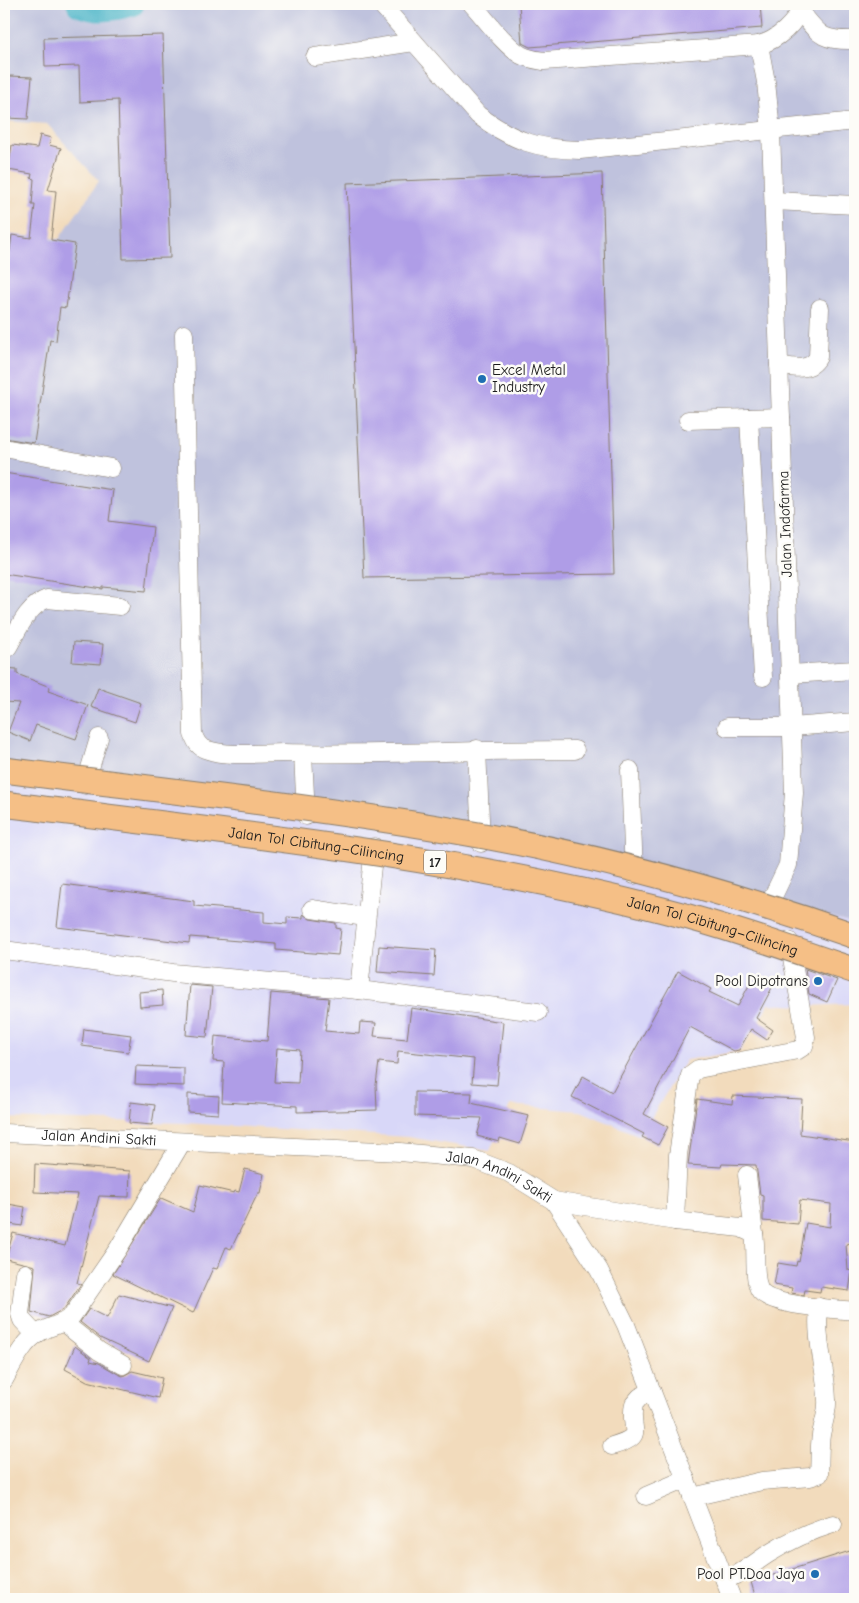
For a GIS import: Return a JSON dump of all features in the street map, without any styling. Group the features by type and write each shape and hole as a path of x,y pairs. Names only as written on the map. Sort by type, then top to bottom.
{"highway":[{"name":"17","path":"4,770 317,810 451,830 669,877 782,910 855,936"},
{"name":"Jalan Tol Cibitung–Cilincing","path":"4,804 313,843 445,863 660,909 772,942 855,971"}],"street":[{"path":"382,4 478,116 497,129 530,145 554,149 580,150 771,124 855,121"},
{"path":"472,4 522,56 544,61 759,45 773,42 802,7 819,35 837,41 855,40"},
{"path":"315,57 414,42"},
{"name":"Jalan Indofarma","path":"759,45 771,124 794,794 791,849 788,865 766,911"},
{"path":"774,201 855,205"},
{"path":"779,365 807,368 815,362 818,357 820,308"},
{"path":"184,334 193,734 201,747 208,751 303,754 575,750"},
{"path":"688,420 781,417"},
{"path":"749,418 764,677"},
{"path":"4,448 112,468"},
{"path":"4,650 8,647 32,606 47,599 120,606"},
{"path":"790,674 855,670"},
{"path":"727,727 792,726 855,722"},
{"path":"85,786 99,738"},
{"path":"477,750 481,843"},
{"path":"303,754 306,816"},
{"path":"630,770 634,875"},
{"path":"358,990 374,847"},
{"path":"312,909 365,917"},
{"path":"675,1221 678,1155 690,1074 698,1069 798,1050 804,1046 806,1037 789,940"},
{"path":"4,950 173,973 358,990 538,1012"},
{"name":"Jalan Andini Sakti","path":"4,1134 178,1150 400,1152 473,1159 509,1173 554,1201 607,1286 626,1325 732,1599"},
{"path":"4,1380 29,1340 64,1323 72,1316 118,1249 178,1150"},
{"path":"747,1175 759,1290 773,1299 819,1307 855,1310"},
{"path":"554,1201 675,1221 741,1228 754,1234"},
{"path":"25,1273 20,1314 26,1325 36,1335"},
{"path":"692,1497 762,1481 810,1477 819,1474 821,1434 827,1403 826,1370 819,1350 817,1322 819,1307"},
{"path":"64,1323 99,1351 122,1365"},
{"path":"612,1446 630,1440 634,1435 634,1404 640,1397 652,1391"},
{"path":"646,1496 686,1479"},
{"path":"725,1580 744,1572 769,1553 804,1533 833,1524"}],"shaded area":[{"path":"4,4 855,4 855,912 850,922 574,847 12,761 4,826 4,234 59,239 99,181 47,124 4,121"},
{"path":"12,760 574,847 850,922 855,912 855,1004 801,1006 769,1004 740,1051 686,1060 640,1136 581,1111 510,1105 490,1151 409,1137 186,1123 5,1118 4,1122 4,832"}],"building":[{"path":"519,4 760,4 762,28 530,47 522,43"},
{"path":"163,35 170,258 123,259 118,100 80,102 79,66 45,67 44,38"},
{"path":"10,76 32,77 28,119 7,118"},
{"path":"40,135 51,138 49,145 61,148 48,190 56,191 51,240 75,244 66,308 60,307 56,341 50,340 34,443 4,438 4,292 12,235 31,238 35,205 32,205 34,179 31,178 32,174 8,170 12,145 37,148"},
{"name":"Excel Metal Industry","path":"602,173 614,574 364,578 347,183"},
{"path":"4,473 113,490 109,521 153,527 146,591 103,587 103,589 4,574"},
{"path":"74,642 103,644 101,664 72,662"},
{"path":"4,668 17,669 17,674 50,687 48,691 88,705 76,739 36,725 30,741 8,732 19,703 4,702"},
{"path":"98,688 141,703 135,722 91,707"},
{"path":"62,884 194,901 194,906 264,912 264,922 287,924 287,917 303,918 303,914 310,919 336,923 336,928 341,929 338,955 276,950 276,944 190,937 189,943 57,927"},
{"path":"379,946 436,950 434,976 377,972"},
{"path":"805,969 837,980 827,1002 809,994"},
{"path":"678,971 711,989 709,992 738,1006 755,974 774,984 756,1018 773,1030 767,1040 751,1029 739,1050 734,1051 690,1027 644,1114 668,1127 658,1145 642,1137 644,1134 572,1097 583,1076 612,1092"},
{"path":"190,985 212,987 207,1037 186,1035"},
{"path":"162,990 163,1005 140,1007 139,992"},
{"path":"271,993 329,998 325,1031 359,1034 360,1022 376,1023 374,1036 407,1039 411,1008 503,1022 497,1085 472,1083 474,1059 398,1051 397,1064 379,1062 376,1085 377,1110 297,1112 297,1106 222,1102 224,1062 213,1061 215,1036 267,1041","holes":["277,1048 300,1050 298,1083 274,1082"]},
{"path":"84,1029 131,1035 128,1052 82,1046"},
{"path":"136,1066 184,1068 184,1086 135,1084"},
{"path":"415,1092 472,1093 471,1103 529,1116 520,1144 500,1138 499,1142 477,1136 482,1118 415,1116"},
{"path":"188,1094 219,1096 218,1114 188,1112"},
{"path":"733,1096 802,1099 800,1134 855,1142 855,1242 846,1244 848,1270 852,1271 849,1291 821,1287 820,1292 805,1290 804,1295 791,1293 792,1288 774,1285 778,1263 796,1266 797,1261 799,1262 806,1223 830,1227 831,1204 800,1200 798,1224 763,1221 763,1195 760,1194 756,1165 722,1164 721,1167 688,1165 697,1099 732,1104"},
{"path":"131,1102 155,1105 152,1125 129,1123"},
{"path":"35,1164 130,1171 129,1197 99,1196 77,1283 81,1284 64,1309 49,1317 31,1312 35,1266 6,1259 13,1233 65,1246 78,1194 34,1192"},
{"path":"245,1169 264,1174 260,1193 258,1193 231,1249 226,1247 217,1269 213,1268 193,1313 113,1274 161,1198 193,1212 200,1185 234,1193 235,1191 239,1192"},
{"path":"8,1204 25,1207 22,1226 4,1223"},
{"path":"119,1294 172,1308 149,1361 100,1338 80,1322 89,1309 107,1318"},
{"path":"75,1346 91,1358 90,1361 99,1363 123,1376 132,1371 162,1378 158,1398 87,1381 65,1369"},
{"name":"Pool PT.Doa Jaya","path":"850,1551 855,1567 855,1599 756,1599 751,1582"}],"waterway":[{"path":"79,4 86,7 105,9 132,4"}],"place":[{"name":"Excel Metal Industry","path":"482,379"},
{"name":"Pool Dipotrans","path":"818,981"},
{"name":"Pool PT.Doa Jaya","path":"815,1574"}]}
